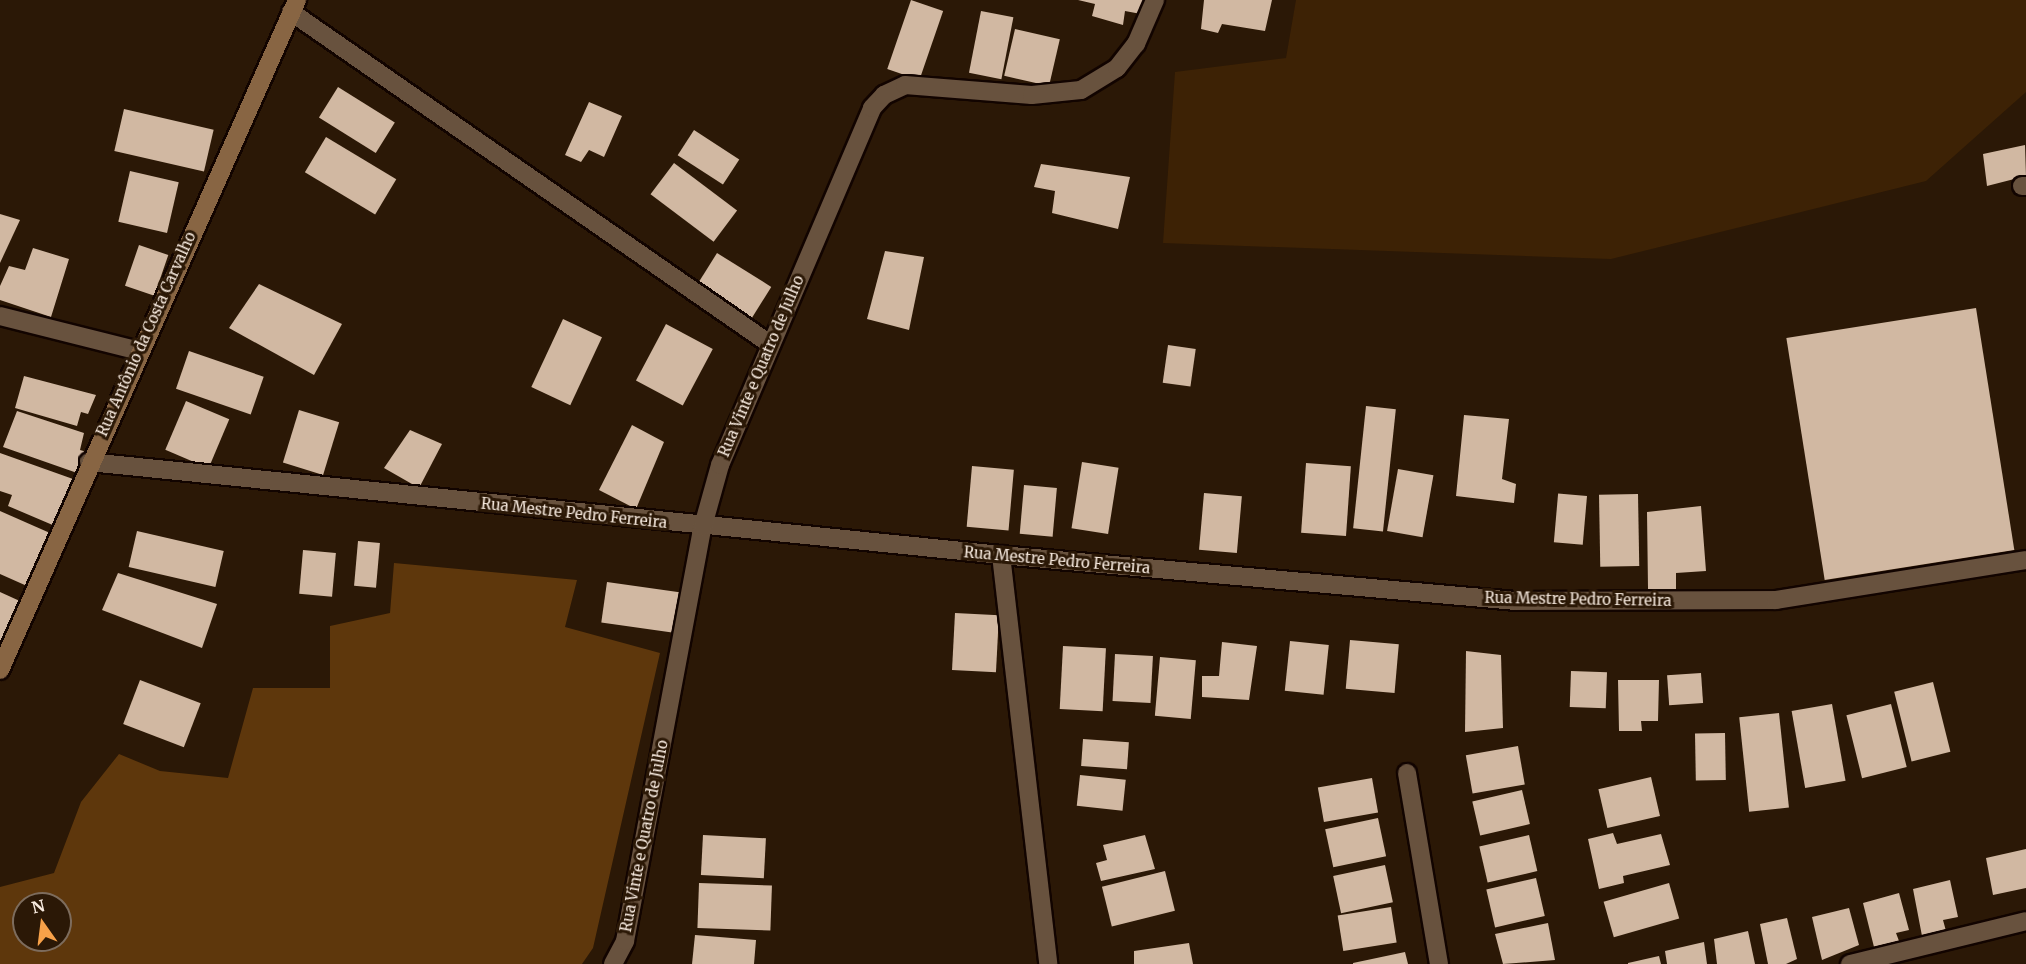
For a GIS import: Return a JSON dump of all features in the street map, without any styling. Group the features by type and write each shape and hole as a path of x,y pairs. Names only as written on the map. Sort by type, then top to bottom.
{"street":[{"name":"Rua Vinte e Quatro de Julho","path":"613,964 624,941 703,526 720,465 872,108 884,95 905,86 1032,95 1081,90 1117,68 1136,44 1155,0"},
{"path":"294,6 770,344"},
{"name":"Rua Antônio da Costa Carvalho","path":"0,670 89,462 294,6"},
{"path":"0,316 139,351"},
{"name":"Rua Mestre Pedro Ferreira","path":"89,462 703,526 1516,601 1776,600 2025,565"},
{"path":"1001,555 1048,964"},
{"path":"1407,773 1438,964"},
{"path":"1850,964 2026,921"}],"shaded area":[{"path":"1296,0 2026,0 2026,92 1926,181 1611,259 1163,243 1175,72 1286,58"},
{"path":"394,563 577,580 565,627 660,653 593,948 582,964 0,964 0,887 54,873 81,802 119,754 160,771 228,778 253,688 330,688 330,626 390,613"}],"building":[{"path":"911,0 943,11 919,80 887,69"},
{"path":"1078,0 1144,0 1141,14 1125,11 1123,25 1092,16 1095,4"},
{"path":"1204,0 1272,0 1265,31 1222,24 1218,33 1201,29"},
{"path":"981,11 1013,17 1001,79 969,73"},
{"path":"1015,29 1060,39 1049,86 1004,76"},
{"path":"338,87 395,123 376,153 319,118"},
{"path":"589,102 622,116 604,157 589,150 581,162 565,155"},
{"path":"124,109 214,130 204,172 114,151"},
{"path":"694,130 739,159 723,185 678,155"},
{"path":"326,137 396,179 375,214 305,172"},
{"path":"2025,145 2026,176 1987,186 1983,154"},
{"path":"674,163 737,211 714,242 651,194"},
{"path":"1041,164 1130,177 1118,229 1052,213 1055,191 1034,187"},
{"path":"130,171 179,182 167,233 118,222"},
{"path":"0,214 20,220 0,263"},
{"path":"139,245 168,255 154,296 125,286"},
{"path":"33,248 69,259 51,317 0,300 0,286 9,266 25,270"},
{"path":"885,251 924,257 909,330 867,319"},
{"path":"717,253 771,287 751,320 696,286"},
{"path":"259,284 342,324 314,375 229,328"},
{"path":"1976,308 2014,550 1825,580 1786,338"},
{"path":"563,319 602,337 570,405 531,387"},
{"path":"666,324 713,349 683,405 636,381"},
{"path":"1168,345 1196,349 1190,387 1163,383"},
{"path":"189,351 264,377 251,415 176,389"},
{"path":"24,376 96,395 88,414 81,412 77,426 15,408"},
{"path":"186,401 229,419 209,468 165,450"},
{"path":"1366,406 1396,409 1383,531 1353,528"},
{"path":"299,410 339,422 323,475 283,463"},
{"path":"17,411 84,433 80,450 87,452 80,474 3,447"},
{"path":"1464,415 1509,419 1502,479 1516,484 1514,503 1456,496"},
{"path":"632,425 664,442 636,509 599,490"},
{"path":"410,430 442,444 419,488 384,468"},
{"path":"0,453 73,479 55,526 8,506 12,495 0,491"},
{"path":"1082,462 1119,468 1108,534 1072,528"},
{"path":"1306,463 1351,466 1346,536 1301,533"},
{"path":"972,466 1014,470 1009,530 967,527"},
{"path":"1398,469 1433,475 1423,537 1387,531"},
{"path":"1024,485 1057,488 1053,537 1020,534"},
{"path":"1204,493 1242,496 1237,553 1199,550"},
{"path":"1558,493 1587,496 1583,545 1554,542"},
{"path":"1638,494 1639,566 1600,567 1599,495"},
{"path":"1701,506 1706,571 1676,573 1676,591 1648,589 1647,512"},
{"path":"0,511 50,533 27,586 0,574"},
{"path":"137,531 224,551 215,587 129,567"},
{"path":"358,541 380,543 376,588 354,586"},
{"path":"303,550 336,553 332,597 299,594"},
{"path":"118,573 217,604 202,648 102,610"},
{"path":"607,582 681,592 676,633 601,623"},
{"path":"0,592 22,602 0,649"},
{"path":"955,613 999,615 996,672 952,670"},
{"path":"1350,640 1399,644 1395,693 1346,689"},
{"path":"1290,641 1329,645 1324,695 1285,691"},
{"path":"1222,642 1257,646 1249,700 1202,697 1202,676 1219,676"},
{"path":"1063,646 1106,648 1103,711 1060,709"},
{"path":"1466,651 1501,655 1503,728 1465,732"},
{"path":"1115,654 1153,656 1150,703 1113,701"},
{"path":"1160,657 1196,660 1191,719 1155,716"},
{"path":"1571,671 1607,672 1606,708 1570,707"},
{"path":"1701,673 1703,703 1669,705 1667,675"},
{"path":"140,680 201,703 184,747 123,724"},
{"path":"1618,680 1659,680 1658,721 1641,721 1642,731 1619,731"},
{"path":"1933,682 1950,752 1912,762 1894,692"},
{"path":"1832,704 1846,781 1805,788 1792,711"},
{"path":"1891,704 1907,767 1862,778 1846,715"},
{"path":"1779,713 1789,807 1749,812 1739,717"},
{"path":"1725,733 1726,780 1696,781 1695,734"},
{"path":"1083,739 1129,742 1127,769 1081,766"},
{"path":"1518,746 1525,784 1473,794 1466,755"},
{"path":"1080,775 1126,780 1123,811 1077,806"},
{"path":"1651,777 1660,816 1607,828 1598,789"},
{"path":"1372,778 1378,812 1324,822 1318,788"},
{"path":"1522,790 1530,824 1480,836 1472,801"},
{"path":"1378,818 1386,856 1333,867 1325,829"},
{"path":"1613,833 1617,844 1661,834 1670,865 1623,876 1624,883 1599,889 1588,839"},
{"path":"703,835 766,838 764,878 701,875"},
{"path":"1145,835 1155,869 1101,881 1096,863 1107,860 1103,845"},
{"path":"1529,835 1537,871 1488,883 1479,846"},
{"path":"2026,849 2026,888 1993,895 1986,858"},
{"path":"1385,865 1393,902 1341,913 1333,876"},
{"path":"1165,871 1175,911 1112,927 1102,887"},
{"path":"1536,878 1545,916 1495,927 1486,889"},
{"path":"1950,880 1958,917 1943,920 1946,931 1922,936 1913,889"},
{"path":"699,883 772,886 770,931 697,928"},
{"path":"1669,883 1679,919 1614,937 1604,902"},
{"path":"1899,893 1909,930 1896,933 1899,941 1874,947 1863,903"},
{"path":"1391,907 1397,943 1343,951 1338,915"},
{"path":"1849,908 1859,945 1822,960 1812,917"},
{"path":"1787,918 1797,959 1786,964 1768,964 1760,924"},
{"path":"1548,923 1555,960 1503,964 1495,934"},
{"path":"1748,931 1755,964 1717,964 1714,939"},
{"path":"695,935 756,940 754,964 692,964"},
{"path":"1704,942 1707,964 1667,964 1665,951"},
{"path":"1189,943 1193,964 1134,964 1134,951"},
{"path":"1405,952 1408,964 1353,964 1353,963"},
{"path":"1659,956 1661,964 1628,964 1628,963"}]}
